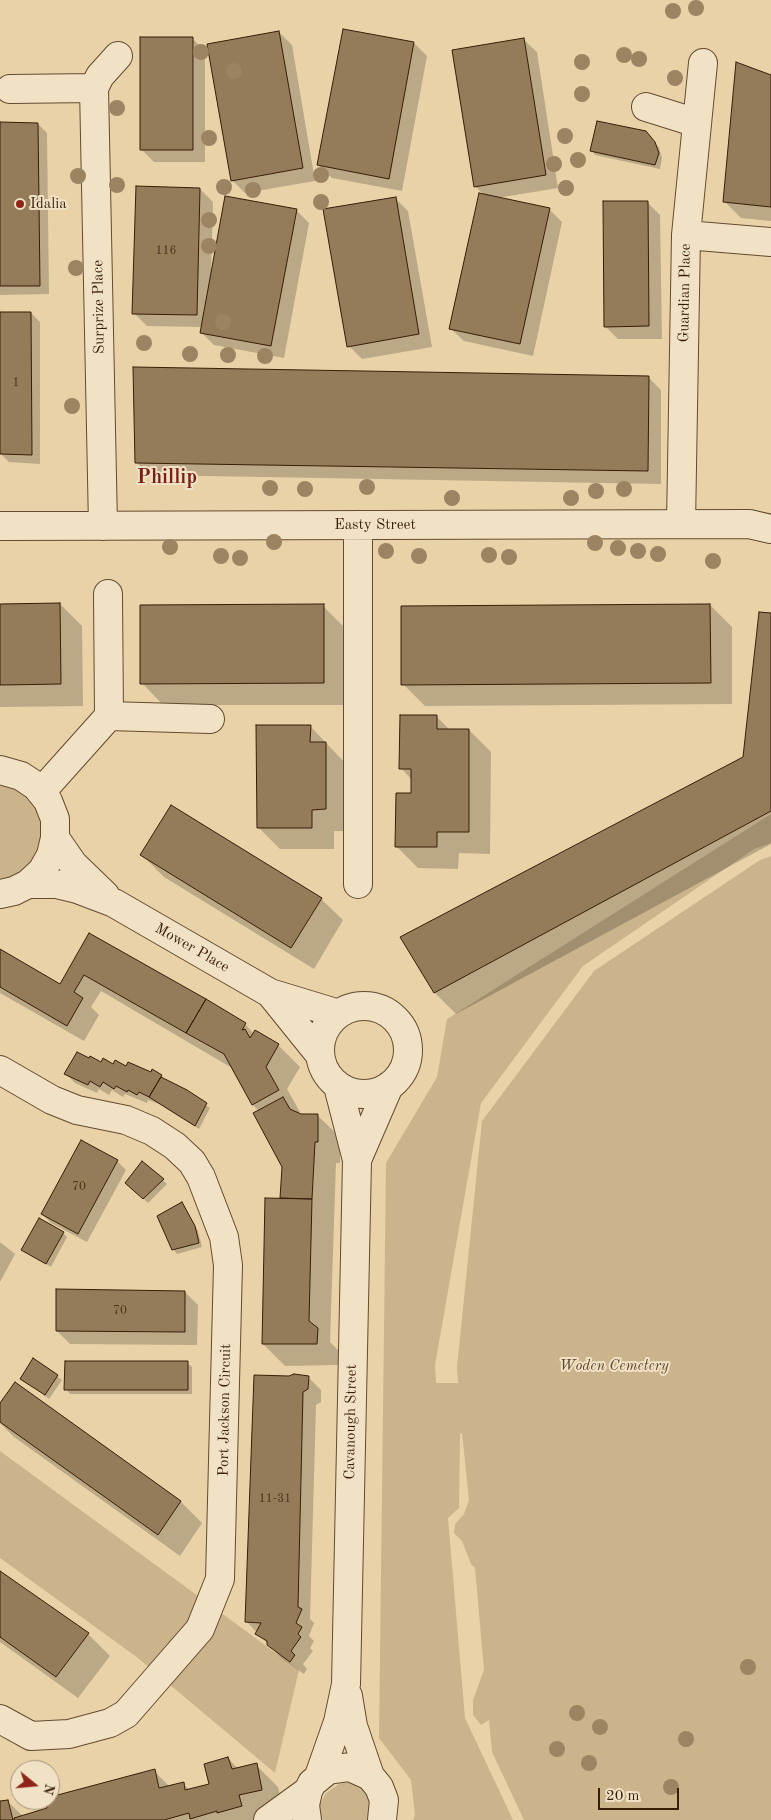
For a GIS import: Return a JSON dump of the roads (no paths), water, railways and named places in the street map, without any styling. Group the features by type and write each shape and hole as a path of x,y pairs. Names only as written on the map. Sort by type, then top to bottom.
{"street":[{"path":"10,89 94,88 100,76 118,56"},
{"name":"Guardian Place","path":"680,524 686,235 703,63"},
{"name":"Surprize Place","path":"94,88 103,526"},
{"path":"646,107 697,123"},
{"path":"686,235 771,242"},
{"name":"Easty Street","path":"0,526 764,523"},
{"path":"358,525 358,884"},
{"path":"41,792 109,716 108,594"},
{"path":"109,716 210,719"},
{"path":"0,770 21,776 41,792 48,801 55,819 56,838 51,855 42,871 28,884 0,894"},
{"name":"Mower Place","path":"56,838 73,864 89,882 114,903"},
{"name":"Mower Place","path":"28,884 56,884 114,903 270,993 339,1014"},
{"name":"Mower Place","path":"270,993 320,1055"},
{"path":"365,1005 391,1014 400,1024 407,1044 406,1065 399,1077 389,1086 377,1092 364,1094 350,1092 338,1086 323,1067 320,1055 324,1032 339,1014 351,1007 365,1005"},
{"name":"Port Jackson Circuit","path":"0,1070 52,1100 77,1110 126,1120 152,1131 175,1146 192,1162 201,1177 224,1237 228,1265 220,1579 200,1629 126,1714 110,1723 69,1734 31,1736 0,1719"},
{"name":"Cavanough Street","path":"338,1086 357,1160 346,1684 353,1726 370,1776 379,1786 384,1800 382,1820"},
{"name":"Cavanough Street","path":"357,1160 389,1086"},
{"name":"Cavanough Street","path":"307,1820 305,1805 338,1722 346,1684"},
{"path":"268,1820 328,1770 350,1767 370,1776"}],"place":[{"name":"Idalia","path":"20,204"}],"district":[{"name":"Phillip","path":"167,478"}],"park label":[{"name":"Woden Cemetery","path":"614,1366"}]}
